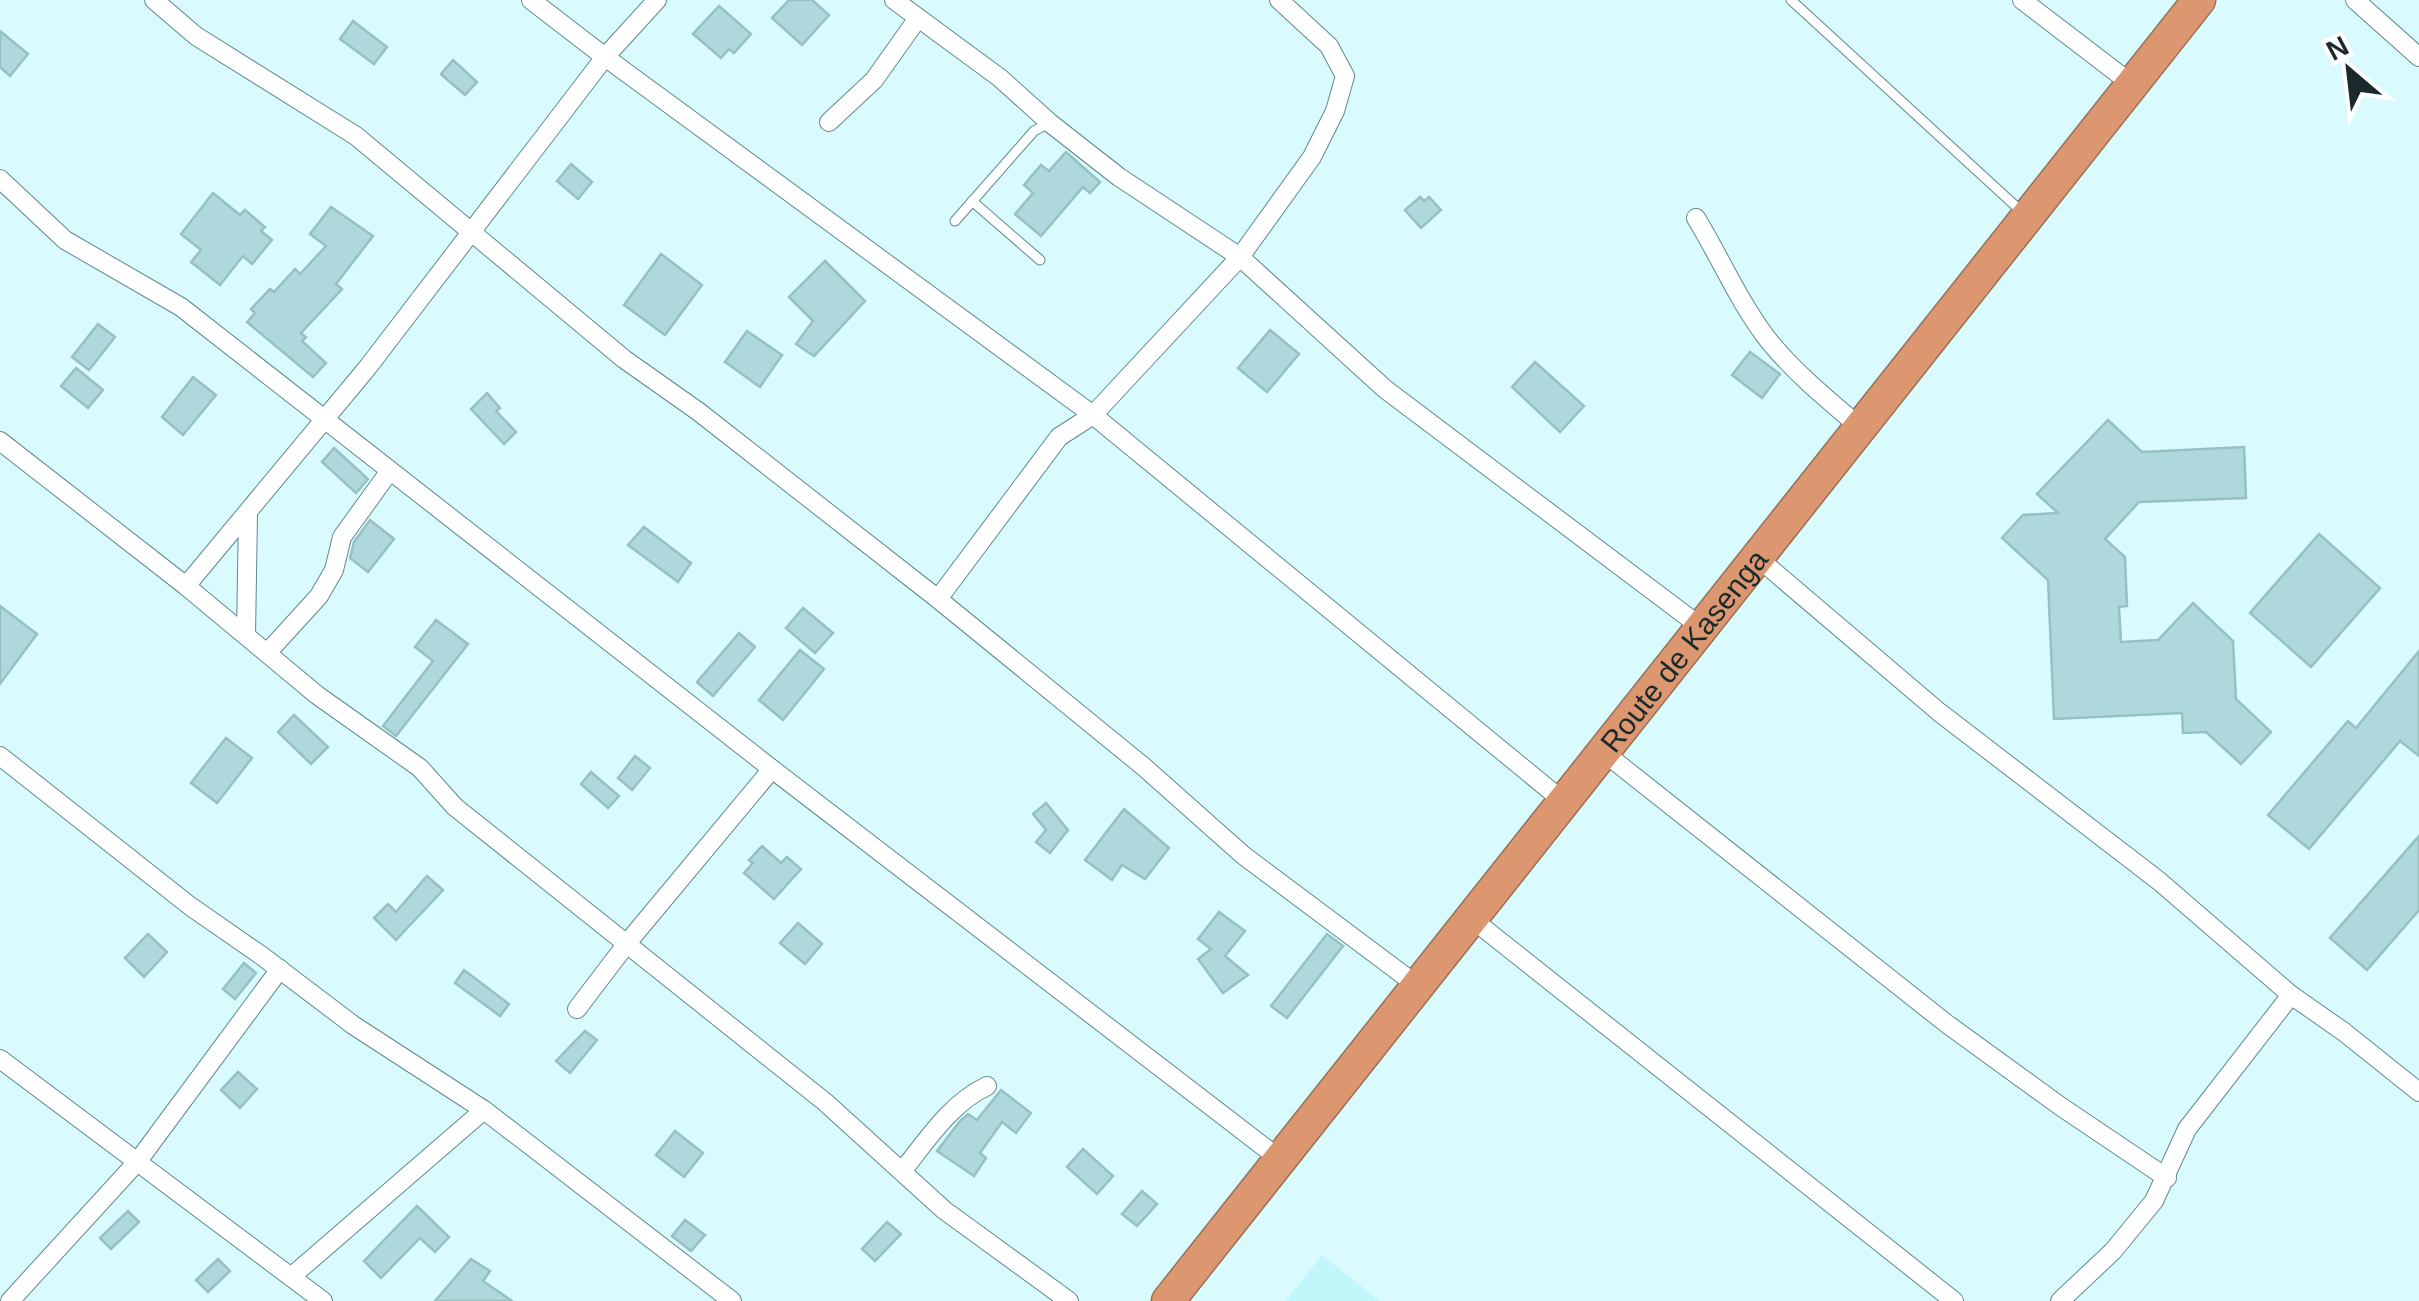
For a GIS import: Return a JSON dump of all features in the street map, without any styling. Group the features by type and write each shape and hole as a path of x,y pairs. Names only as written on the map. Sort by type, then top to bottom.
{"highway":[{"name":"Route de Kasenga","path":"1168,1301 2200,0"}],"street":[{"path":"154,0 196,36 356,136 624,359 699,412 938,599 1144,767 1243,854 1418,986"},
{"path":"531,0 1093,415 1563,801"},
{"path":"186,586 323,420 605,57 657,0"},
{"path":"894,0 1000,78 1119,177 1240,257 1386,389 1702,628"},
{"path":"938,599 1059,437 1093,415 1240,257 1312,156 1335,111 1345,76 1329,46 1279,0"},
{"path":"2022,0 2134,84"},
{"path":"2355,0 2419,56"},
{"path":"829,122 874,80 918,18"},
{"path":"0,178 64,240 181,308 772,770 1281,1160"},
{"path":"1696,218 1767,338 1798,375 1861,428"},
{"path":"0,441 317,694 420,768 455,807 628,942 903,1170 974,1234 1068,1301"},
{"path":"267,653 319,596 334,570 342,537 389,472"},
{"path":"246,636 248,514"},
{"path":"1758,558 1939,712 2159,880 2291,995 2419,1092"},
{"path":"1602,751 1948,1024 2167,1178"},
{"path":"0,756 190,906 353,1025 484,1110 732,1301"},
{"path":"577,1009 772,770"},
{"path":"1472,918 1954,1301"},
{"path":"10,1301 138,1161 280,969"},
{"path":"2060,1301 2113,1252 2154,1201 2187,1129 2291,995"},
{"path":"0,1059 322,1301"},
{"path":"903,1170 945,1118 987,1086"},
{"path":"292,1276 484,1110"}],"lane":[{"path":"1791,0 2028,218"},
{"path":"954,221 1034,131 1050,123"},
{"path":"972,201 1040,260"}],"shaded area":[{"path":"1322,1255 1380,1301 1286,1301"}],"building":[{"path":"789,0 812,0 829,15 802,45 772,18"},
{"path":"719,6 751,34 734,53 729,49 721,58 693,34"},
{"path":"353,21 387,47 374,64 340,39"},
{"path":"0,31 28,54 10,76 0,67"},
{"path":"453,60 477,82 465,95 441,74"},
{"path":"1066,152 1100,182 1090,193 1083,187 1041,236 1015,214 1033,193 1024,185 1041,165 1049,171"},
{"path":"571,164 592,182 578,199 557,181"},
{"path":"213,193 240,215 245,210 265,227 261,231 272,240 252,264 243,256 220,285 191,262 201,250 181,234"},
{"path":"1420,197 1424,201 1429,197 1441,210 1421,228 1405,210"},
{"path":"331,207 373,236 336,284 342,289 301,333 306,337 302,341 326,363 313,377 247,322 255,313 251,309 270,289 274,292 295,269 300,274 326,246 310,234"},
{"path":"661,254 702,285 665,335 624,305"},
{"path":"825,261 865,301 814,356 796,344 813,321 789,297"},
{"path":"98,324 115,337 89,370 72,357"},
{"path":"1270,330 1299,354 1267,392 1238,368"},
{"path":"747,331 782,355 760,387 725,362"},
{"path":"1750,352 1780,374 1762,398 1732,375"},
{"path":"1535,362 1584,406 1560,432 1512,387"},
{"path":"76,368 103,390 88,408 61,386"},
{"path":"193,377 216,395 183,435 162,417"},
{"path":"487,393 500,408 496,411 516,432 504,444 471,409"},
{"path":"2108,420 2142,452 2244,447 2246,498 2139,502 2105,539 2125,557 2127,606 2119,607 2121,642 2158,640 2193,603 2233,641 2236,699 2271,732 2241,764 2206,732 2183,733 2182,713 2054,719 2048,580 2002,538 2023,515 2058,513 2037,494"},
{"path":"334,448 368,479 356,493 322,462"},
{"path":"370,520 394,539 368,572 350,558 354,542"},
{"path":"644,527 691,563 678,582 628,545"},
{"path":"2319,534 2380,588 2311,667 2250,613"},
{"path":"0,606 37,634 0,684"},
{"path":"803,608 833,633 815,653 786,628"},
{"path":"436,620 468,644 396,736 383,726 433,661 415,647"},
{"path":"739,633 755,647 713,696 697,682"},
{"path":"800,650 824,669 783,720 759,700"},
{"path":"2419,651 2419,756 2400,741 2309,849 2268,815 2348,721 2356,728"},
{"path":"294,715 328,747 311,764 278,732"},
{"path":"226,738 252,758 217,803 191,783"},
{"path":"635,756 650,768 632,790 618,778"},
{"path":"591,772 619,796 608,808 581,784"},
{"path":"1046,803 1068,830 1050,853 1036,842 1046,830 1033,814"},
{"path":"1124,809 1169,848 1145,879 1122,865 1112,880 1085,860"},
{"path":"2419,836 2419,910 2367,970 2330,938"},
{"path":"762,846 781,863 787,857 801,869 774,899 744,873 753,863 749,860"},
{"path":"427,876 443,890 396,940 374,918 388,904 396,912"},
{"path":"1219,912 1245,931 1225,956 1248,975 1223,993 1198,959 1211,949 1198,939"},
{"path":"798,923 822,944 805,964 780,943"},
{"path":"148,934 167,952 144,977 125,958"},
{"path":"1327,934 1343,946 1287,1018 1271,1006"},
{"path":"244,963 256,973 235,999 223,989"},
{"path":"464,970 509,1004 500,1016 455,983"},
{"path":"585,1031 597,1040 570,1073 556,1061"},
{"path":"238,1072 257,1089 240,1108 221,1090"},
{"path":"1001,1090 1031,1113 1016,1133 1002,1122 980,1153 986,1158 974,1176 937,1151 960,1121 968,1114 977,1120"},
{"path":"675,1131 703,1153 684,1177 656,1155"},
{"path":"1083,1149 1113,1176 1097,1194 1067,1167"},
{"path":"1142,1191 1157,1204 1137,1226 1122,1214"},
{"path":"417,1206 449,1237 435,1252 420,1238 381,1278 364,1261"},
{"path":"128,1211 139,1222 111,1249 100,1238"},
{"path":"685,1220 705,1235 691,1251 672,1236"},
{"path":"887,1222 901,1234 875,1261 862,1249"},
{"path":"218,1259 230,1271 208,1292 196,1280"},
{"path":"471,1259 490,1271 483,1281 512,1301 435,1301"}]}
